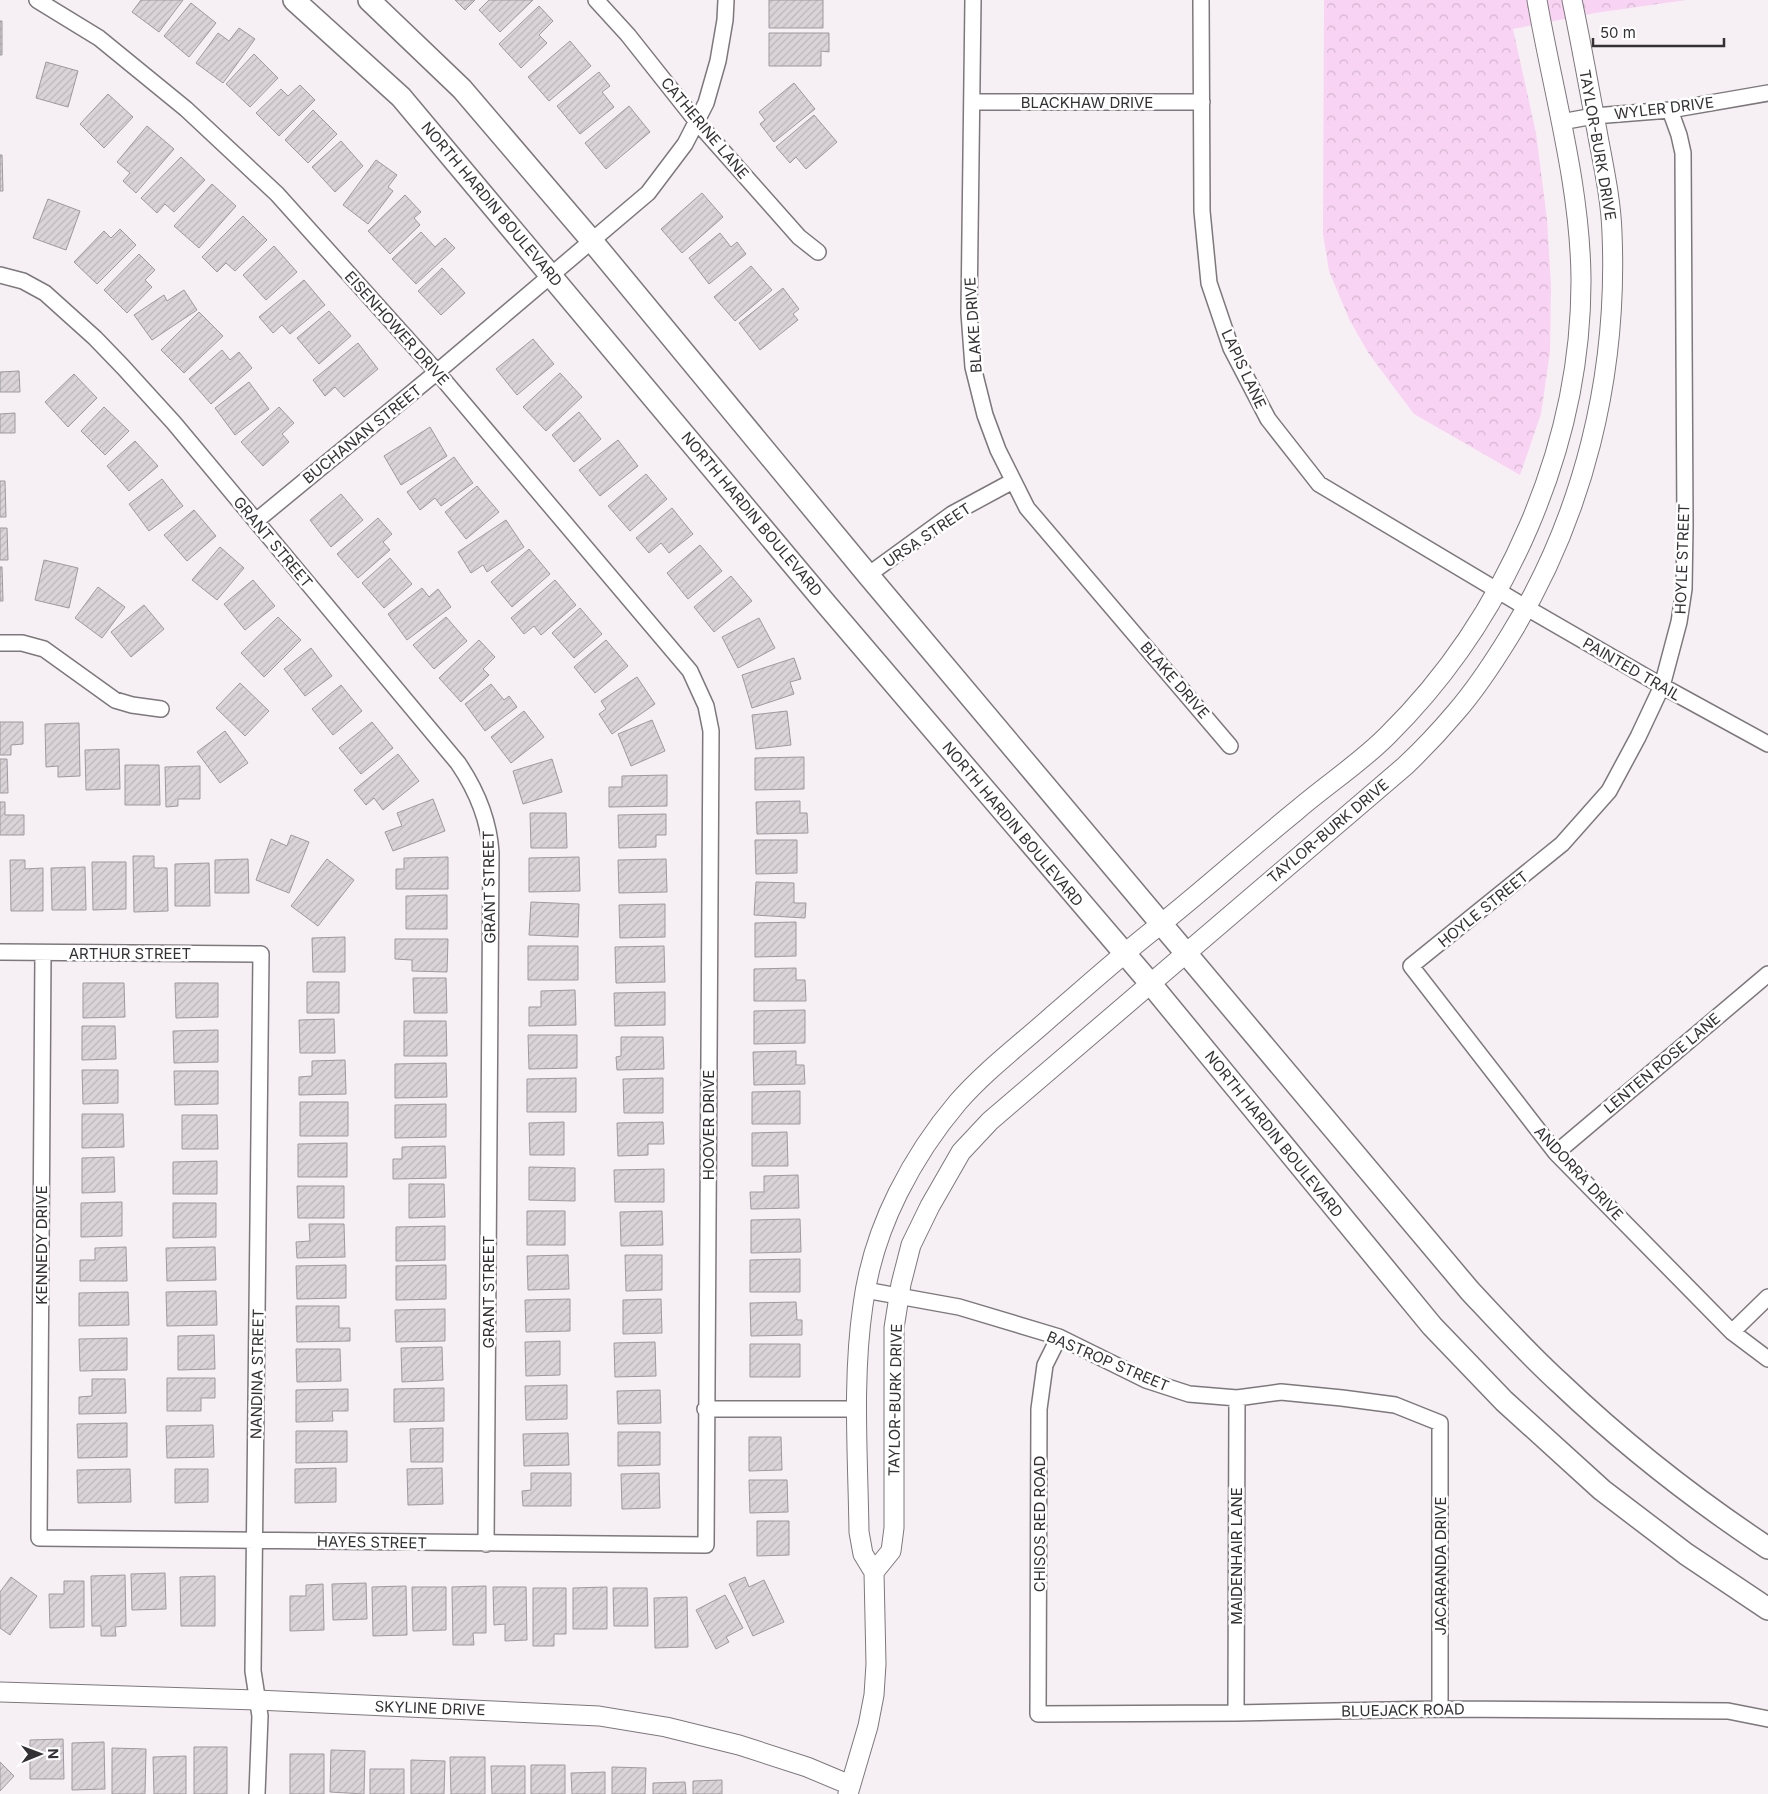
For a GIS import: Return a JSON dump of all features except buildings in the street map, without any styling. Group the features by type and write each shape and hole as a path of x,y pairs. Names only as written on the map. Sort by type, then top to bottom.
{"main road":[{"name":"NORTH HARDIN BOULEVARD","path":"294,0 401,97 828,605 1124,953 1432,1326 1504,1401 1596,1484 1645,1524 1728,1584 1768,1609"},
{"path":"369,0 462,89 1470,1291 1558,1382 1629,1445 1695,1496 1768,1548"}],"street":[{"name":"EISENHOWER DRIVE","path":"37,0 99,38 186,109 277,194 437,372 690,671 706,706"},
{"name":"CATHERINE LANE","path":"596,0 628,35 697,122 799,237 818,252"},
{"name":"BUCHANAN STREET","path":"256,521 437,372 648,193 672,162 706,104 718,61 725,20 726,0"},
{"name":"BLAKE DRIVE","path":"973,0 969,313 973,367 985,415 998,450 1027,508 1230,746"},
{"name":"LAPIS LANE","path":"1201,0 1202,211 1210,283 1231,348 1268,419 1319,484 1497,590"},
{"name":"TAYLOR-BURK DRIVE","path":"874,1572 891,1551 894,1528 894,1328 899,1297 911,1245 930,1206 961,1152 990,1121 1405,766 1431,740 1458,711 1477,685 1527,608 1553,557 1574,501 1591,446 1600,408 1607,366 1612,299 1612,232 1608,195 1573,6"},
{"path":"849,1790 868,1726 874,1695 876,1664 874,1572 863,1554 858,1532 858,1342 865,1290 874,1255 897,1195 914,1163 938,1126 961,1099 1007,1055 1124,953 1300,807 1345,773 1387,736 1456,658 1497,590 1524,535 1544,488 1558,447 1569,401 1576,351 1580,297 1579,238 1575,201 1539,7"},
{"name":"WYLER DRIVE","path":"1561,122 1594,116 1670,110 1768,93"},
{"name":"BLACKHAW DRIVE","path":"972,102 1202,102"},
{"name":"HOYLE STREET","path":"1411,966 1562,844 1608,791 1638,737 1662,686 1679,622 1684,589 1683,153 1670,110"},
{"name":"GRANT STREET","path":"0,275 12,277 34,286 66,310 174,422 458,763 480,800 489,827 492,853 486,1544"},
{"name":"URSA STREET","path":"868,575 952,514 1013,481"},
{"name":"PAINTED TRAIL","path":"1497,590 1662,686 1768,744"},
{"path":"0,643 22,643 44,649 115,700 132,705 161,709"},
{"name":"HOOVER DRIVE","path":"706,706 711,731 705,1409 706,1545"},
{"name":"ARTHUR STREET","path":"0,952 260,954"},
{"name":"KENNEDY DRIVE","path":"39,1538 43,953"},
{"name":"NANDINA STREET","path":"257,1794 260,1716 253,1671 260,954"},
{"name":"ANDORRA DRIVE","path":"1411,966 1556,1153 1732,1332 1768,1359"},
{"name":"LENTEN ROSE LANE","path":"1556,1153 1768,974"},
{"name":"BASTROP STREET","path":"865,1290 959,1307 1059,1337 1146,1380 1189,1394 1237,1398 1281,1392 1342,1398 1395,1405 1440,1423"},
{"path":"1732,1332 1768,1297"},
{"name":"CHISOS RED ROAD","path":"1038,1714 1039,1409 1046,1365 1059,1337"},
{"name":"MAIDENHAIR LANE","path":"1236,1713 1237,1398"},
{"path":"705,1409 858,1409"},
{"name":"JACARANDA DRIVE","path":"1440,1423 1440,1709"},
{"name":"HAYES STREET","path":"39,1538 706,1545"},
{"name":"SKYLINE DRIVE","path":"0,1692 257,1700 599,1716 666,1727 739,1745 807,1767 849,1790"},
{"name":"BLUEJACK ROAD","path":"1038,1714 1440,1709 1728,1711 1768,1720"}],"green space":[{"path":"1324,0 1686,0 1595,13 1513,29 1536,133 1547,219 1551,285 1550,352 1541,414 1520,475 1414,414 1369,354 1350,321 1329,271 1323,234"}]}
